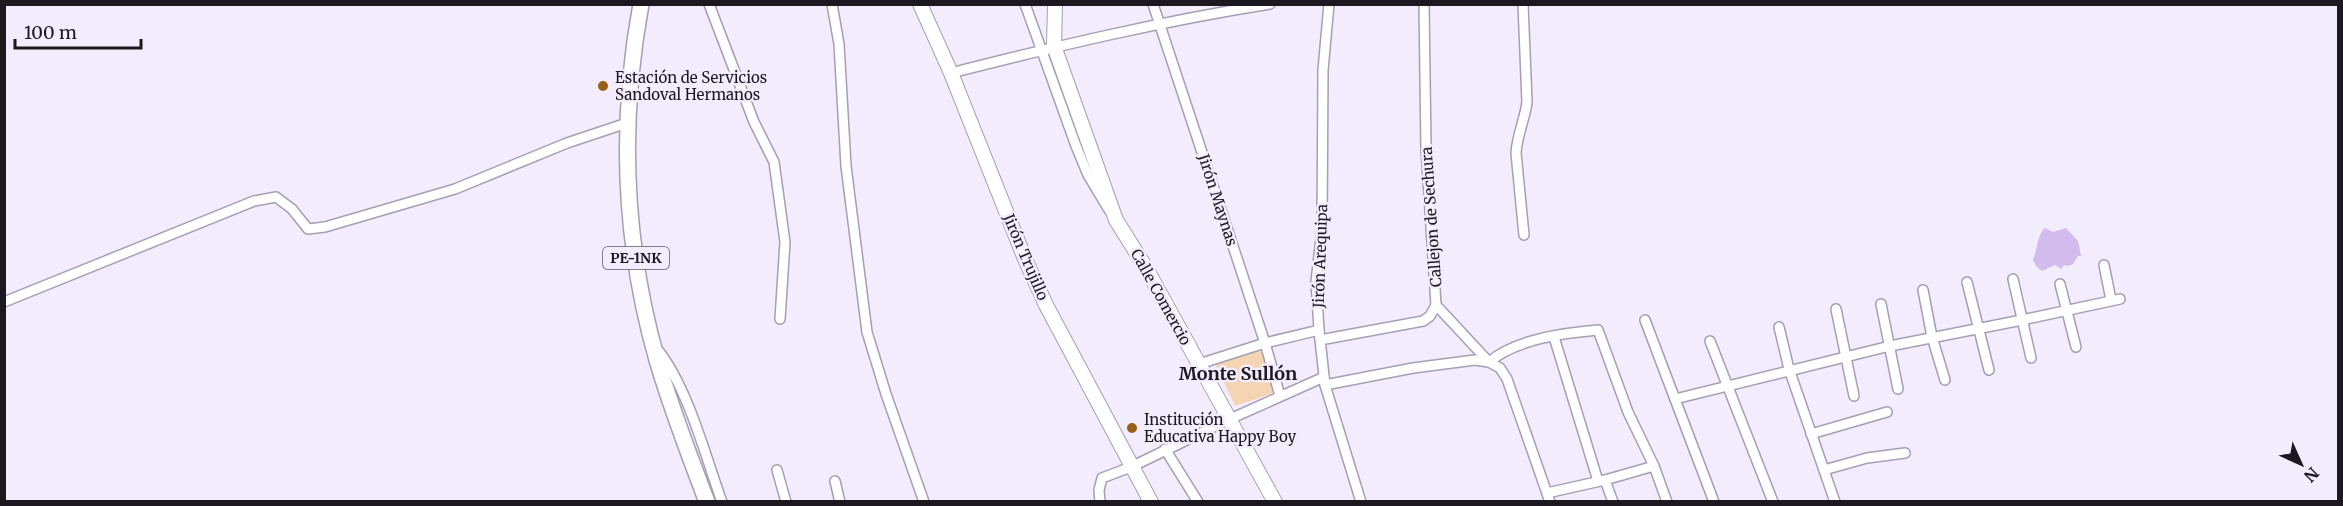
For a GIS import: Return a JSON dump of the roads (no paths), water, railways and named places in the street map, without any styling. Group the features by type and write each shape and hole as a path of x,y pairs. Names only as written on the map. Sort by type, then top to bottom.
{"main road":[{"name":"PE-1NK","path":"640,4 627,123 627,179 633,243 653,344 705,499"}],"street":[{"path":"709,4 754,122 774,162 785,242 780,319"},
{"path":"832,4 839,44 846,166 867,333 892,414 924,501"},
{"name":"Jirón Trujillo","path":"920,4 951,73 1046,305 1151,501"},
{"name":"Calle Comercio","path":"1024,4 1088,175 1101,200 1146,268 1275,501"},
{"name":"Calle Comercio","path":"1055,4 1054,46 1116,220"},
{"name":"Jirón Maynas","path":"1153,4 1265,343 1280,396"},
{"name":"Jirón Arequipa","path":"1329,4 1323,70 1322,229 1316,282 1319,335 1324,381 1361,501"},
{"name":"Callejon de Sechura","path":"1424,4 1426,150 1436,305 1489,362 1500,368 1507,379 1548,497"},
{"path":"1523,4 1527,102 1526,114 1516,141 1516,153 1524,235"},
{"path":"951,73 1054,46 1159,23 1270,5"},
{"path":"4,302 254,201 276,197 292,209 309,229 325,227 454,189 567,143 627,123"},
{"path":"1675,399 1789,369 1890,346 2115,300 2104,265"},
{"path":"2013,279 2031,358"},
{"path":"1967,282 1989,370"},
{"path":"2060,284 2076,347"},
{"path":"1923,291 1932,337 1945,380"},
{"path":"1881,304 1898,389"},
{"path":"1199,364 1265,343 1423,321 1430,316 1436,305"},
{"path":"1836,309 1854,396"},
{"path":"1646,320 1714,501"},
{"path":"1779,327 1789,369 1835,501"},
{"path":"1100,501 1101,478 1131,467 1280,396 1324,381 1475,360 1489,362 1504,350 1554,337 1598,330 1628,412 1654,466 1667,501"},
{"path":"1554,337 1602,481 1613,501"},
{"path":"1710,341 1773,501"},
{"path":"653,344 670,365 681,387 722,501"},
{"path":"1811,434 1887,412"},
{"path":"1165,449 1198,501"},
{"path":"1824,470 1867,458 1905,453"},
{"path":"1548,497 1654,466"},
{"path":"777,470 786,501"},
{"path":"835,480 840,501"}],"place":[{"name":"Estación de Servicios Sandoval Hermanos","path":"603,86"},
{"name":"Institución Educativa Happy Boy","path":"1132,428"}],"district":[{"name":"Monte Sullón","path":"1238,373"}]}
